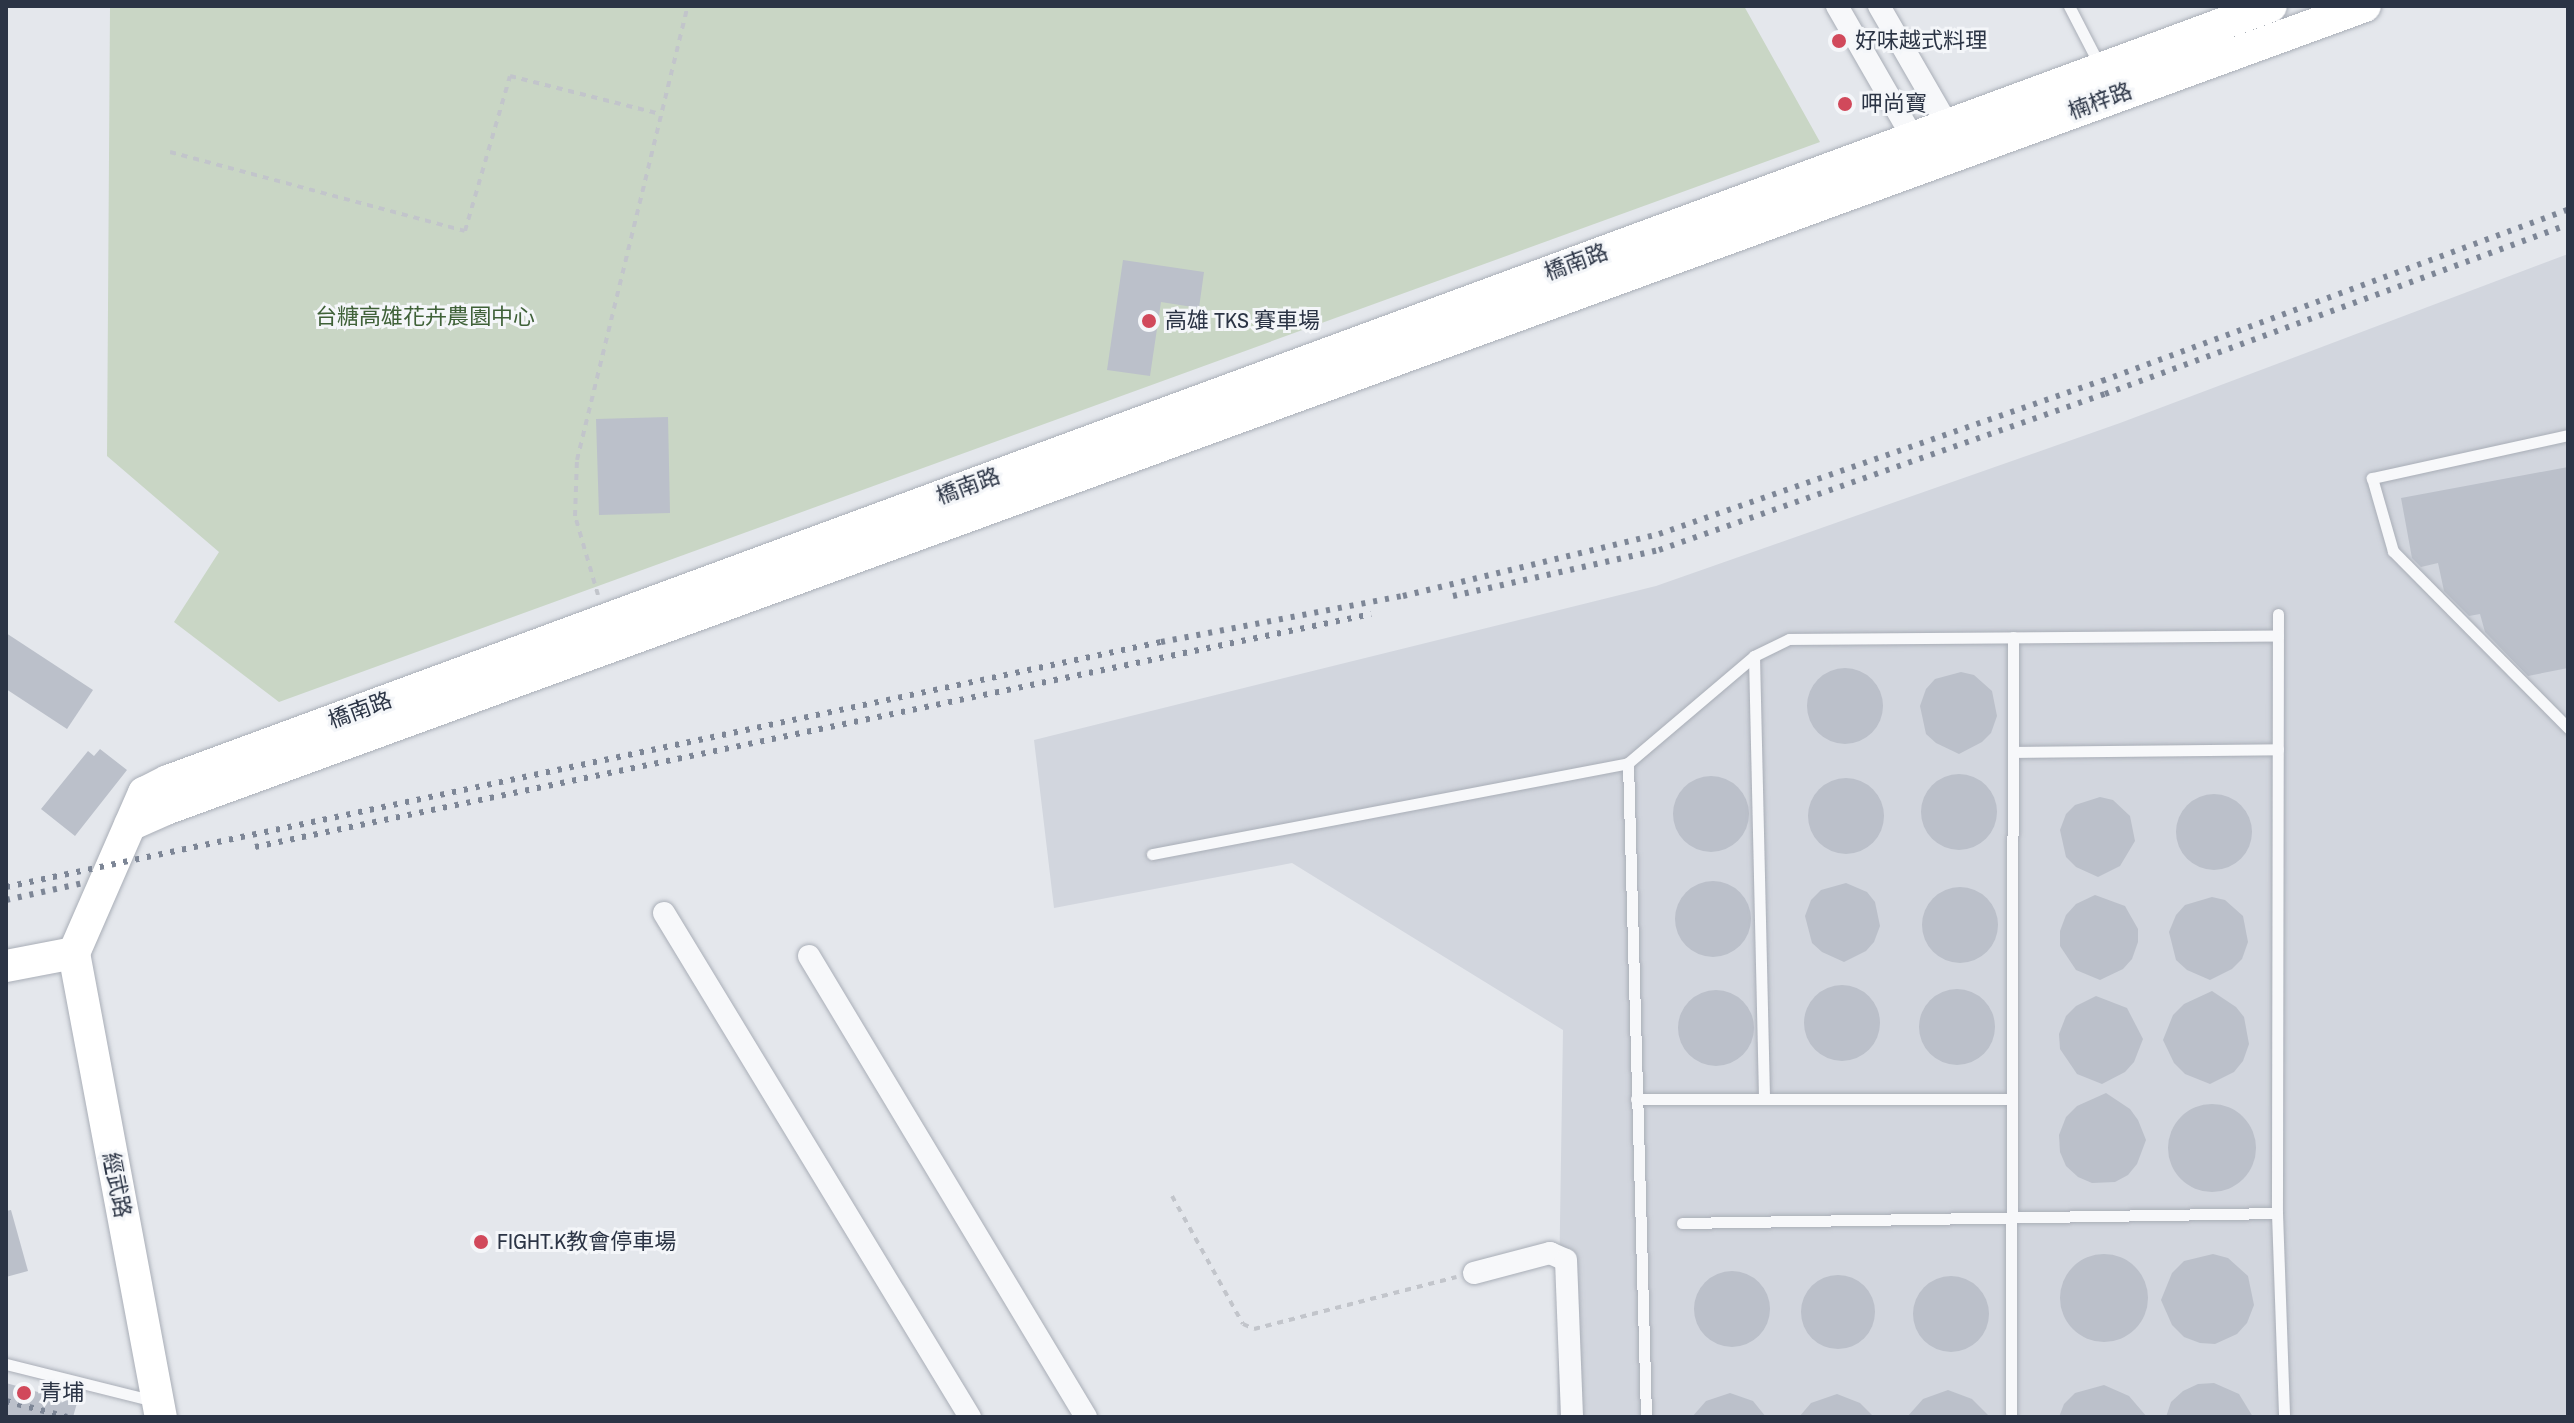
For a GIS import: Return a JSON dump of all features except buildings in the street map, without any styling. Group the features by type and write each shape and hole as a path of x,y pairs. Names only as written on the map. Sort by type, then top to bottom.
{"street":[{"path":"1837,6 1920,151"},
{"path":"1879,6 1955,138"},
{"name":"楠梓路","path":"1955,138 2101,68 2223,19 2271,6"},
{"name":"楠梓路","path":"1831,183 1955,138 2365,6"},
{"name":"橋南路","path":"74,953 144,793 168,781 605,620 1831,183"},
{"name":"橋南路","path":"130,825 178,804 1831,183"},
{"path":"664,913 970,1417"},
{"path":"6,966 74,953"},
{"name":"經武路","path":"74,953 160,1410"},
{"path":"809,956 1086,1417"},
{"path":"1474,1273 1550,1253 1566,1260 1572,1417"}],"lane":[{"path":"2069,6 2101,68"},
{"path":"2568,435 2372,478 2393,551 2568,728"},
{"path":"2278,614 2277,1213 2284,1417"},
{"path":"1152,854 1628,763 1754,656 1789,639 2278,636"},
{"path":"2011,1417 2013,637"},
{"path":"1754,656 1764,1099"},
{"path":"2013,752 2278,749"},
{"path":"1628,763 1646,1417"},
{"path":"1636,1099 2012,1099"},
{"path":"1682,1223 2277,1213"},
{"path":"6,1364 160,1410"}],"path":[{"path":"605,620 575,516 574,491 581,445 688,6"},
{"path":"170,152 465,231 510,76 660,114"},
{"path":"1172,1196 1243,1324 1254,1329 1474,1273"}],"shaded area":[{"path":"2568,254 2568,1417 1557,1417 1563,1030 1292,863 1054,908 1034,740 1656,586 2120,423"}],"green space":[{"name":"台糖高雄花卉農園中心","path":"110,6 1744,6 1820,142 279,702 174,622 219,552 107,456"}],"railway":[{"path":"6,887 1161,642 1403,596 1659,534 2102,381 2568,210"},
{"path":"1453,596 1659,550 2105,394 2568,225"},
{"path":"255,847 1371,614"},
{"path":"6,900 83,883"},
{"path":"6,1401 67,1417"}],"place":[{"name":"好味越式料理","path":"1839,41"},
{"name":"呷尚寶","path":"1845,104"},
{"name":"高雄 TKS 賽車場","path":"1149,321"},
{"name":"FIGHT.K教會停車場","path":"481,1242"},
{"name":"青埔","path":"24,1393"}]}
